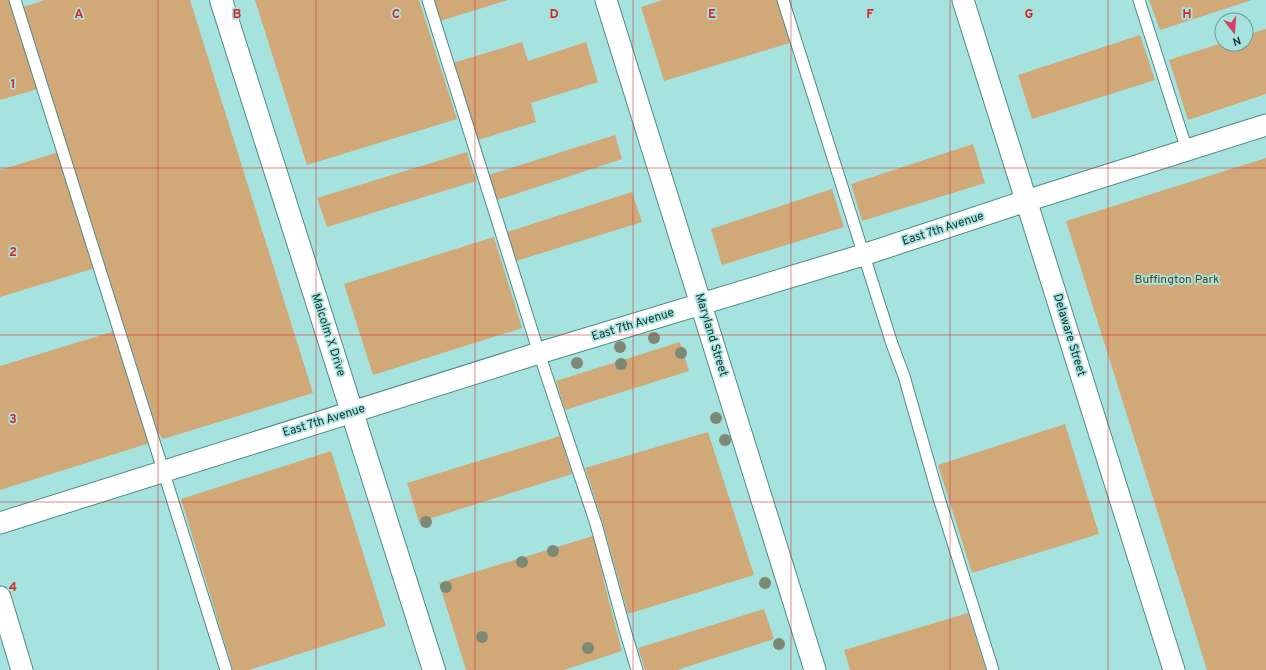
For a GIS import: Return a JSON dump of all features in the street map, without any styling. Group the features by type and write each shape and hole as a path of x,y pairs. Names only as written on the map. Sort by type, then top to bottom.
{"street":[{"name":"Malcolm X Drive","path":"221,0 434,670"},
{"name":"Maryland Street","path":"606,0 815,670"},
{"name":"Delaware Street","path":"963,0 1174,670"},
{"name":"East 7th Avenue","path":"0,523 539,353 863,255 1026,201 1266,125"},
{"path":"0,597 22,670"}],"lane":[{"path":"15,0 226,670"},
{"path":"428,0 539,353 596,524 625,630 638,670"},
{"path":"783,0 863,255 904,376 938,495 993,670"},
{"path":"1139,0 1187,150"}],"green space":[{"path":"0,0 9,0 38,89 0,100"},
{"path":"45,0 190,0 313,393 163,439 158,432 23,7"},
{"path":"255,0 419,0 457,119 307,165"},
{"path":"433,0 508,0 440,21"},
{"path":"663,0 777,0 790,43 664,81 641,7"},
{"path":"1149,0 1252,0 1214,12 1160,30"},
{"path":"1266,29 1266,94 1188,120 1169,60 1214,46 1214,52 1254,52 1254,33"},
{"path":"1140,35 1155,80 1032,119 1018,75"},
{"path":"522,42 528,61 586,42 598,82 531,103 536,122 478,140 453,63"},
{"path":"615,135 622,159 497,200 489,175"},
{"path":"973,144 985,183 862,221 851,184"},
{"path":"59,152 95,268 0,297 0,170"},
{"path":"467,152 476,181 327,227 317,198"},
{"name":"Buffington Park","path":"1266,158 1266,670 1207,670 1066,221"},
{"path":"832,189 844,227 722,265 711,229"},
{"path":"632,192 642,222 516,261 507,232"},
{"path":"494,237 522,328 373,375 344,284"},
{"path":"115,331 150,443 0,490 0,366"},
{"path":"680,342 689,371 565,410 556,381"},
{"path":"1065,424 1099,534 972,573 938,465"},
{"path":"708,432 754,575 628,614 601,517 585,468"},
{"path":"560,436 572,474 419,522 407,483"},
{"path":"331,451 386,626 249,670 233,670 181,499"},
{"path":"593,536 600,558 604,582 622,651 564,670 466,670 439,583"},
{"path":"764,609 774,639 677,670 645,670 638,648"},
{"path":"968,613 986,670 850,670 844,650"}]}
